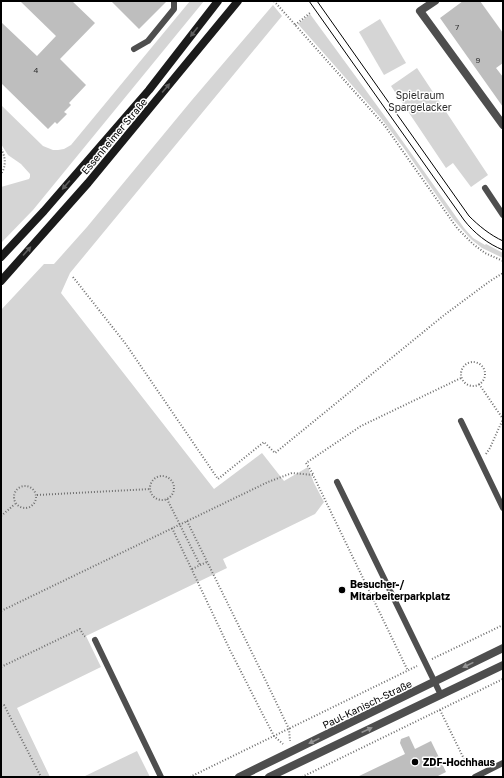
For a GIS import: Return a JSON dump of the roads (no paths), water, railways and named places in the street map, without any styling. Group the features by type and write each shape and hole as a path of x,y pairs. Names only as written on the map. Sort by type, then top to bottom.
{"main road":[{"name":"Essenheimer Straße","path":"1,257 44,211 149,90 218,1"},
{"name":"Essenheimer Straße","path":"1,280 88,183 238,1"}],"street":[{"path":"435,1 420,12 503,125"},
{"name":"Paul-Kanisch-Straße","path":"239,777 503,648"},
{"path":"269,777 503,665"}],"lane":[{"path":"134,49 148,41 174,9 174,1"},
{"path":"485,188 503,215"},
{"path":"461,421 481,463 501,499 503,508"},
{"path":"337,482 441,695"},
{"path":"95,640 161,777"},
{"path":"475,777 503,763"}],"tram line":[{"path":"309,1 464,220 482,238 503,250"},
{"path":"317,1 469,216 485,230 503,241"}],"place":[{"name":"Besucher-/ Mitarbeiterparkplatz","path":"342,590"},
{"name":"ZDF-Hochhaus","path":"415,762"}],"park label":[{"name":"Spielraum Spargelacker","path":"420,100"}]}
